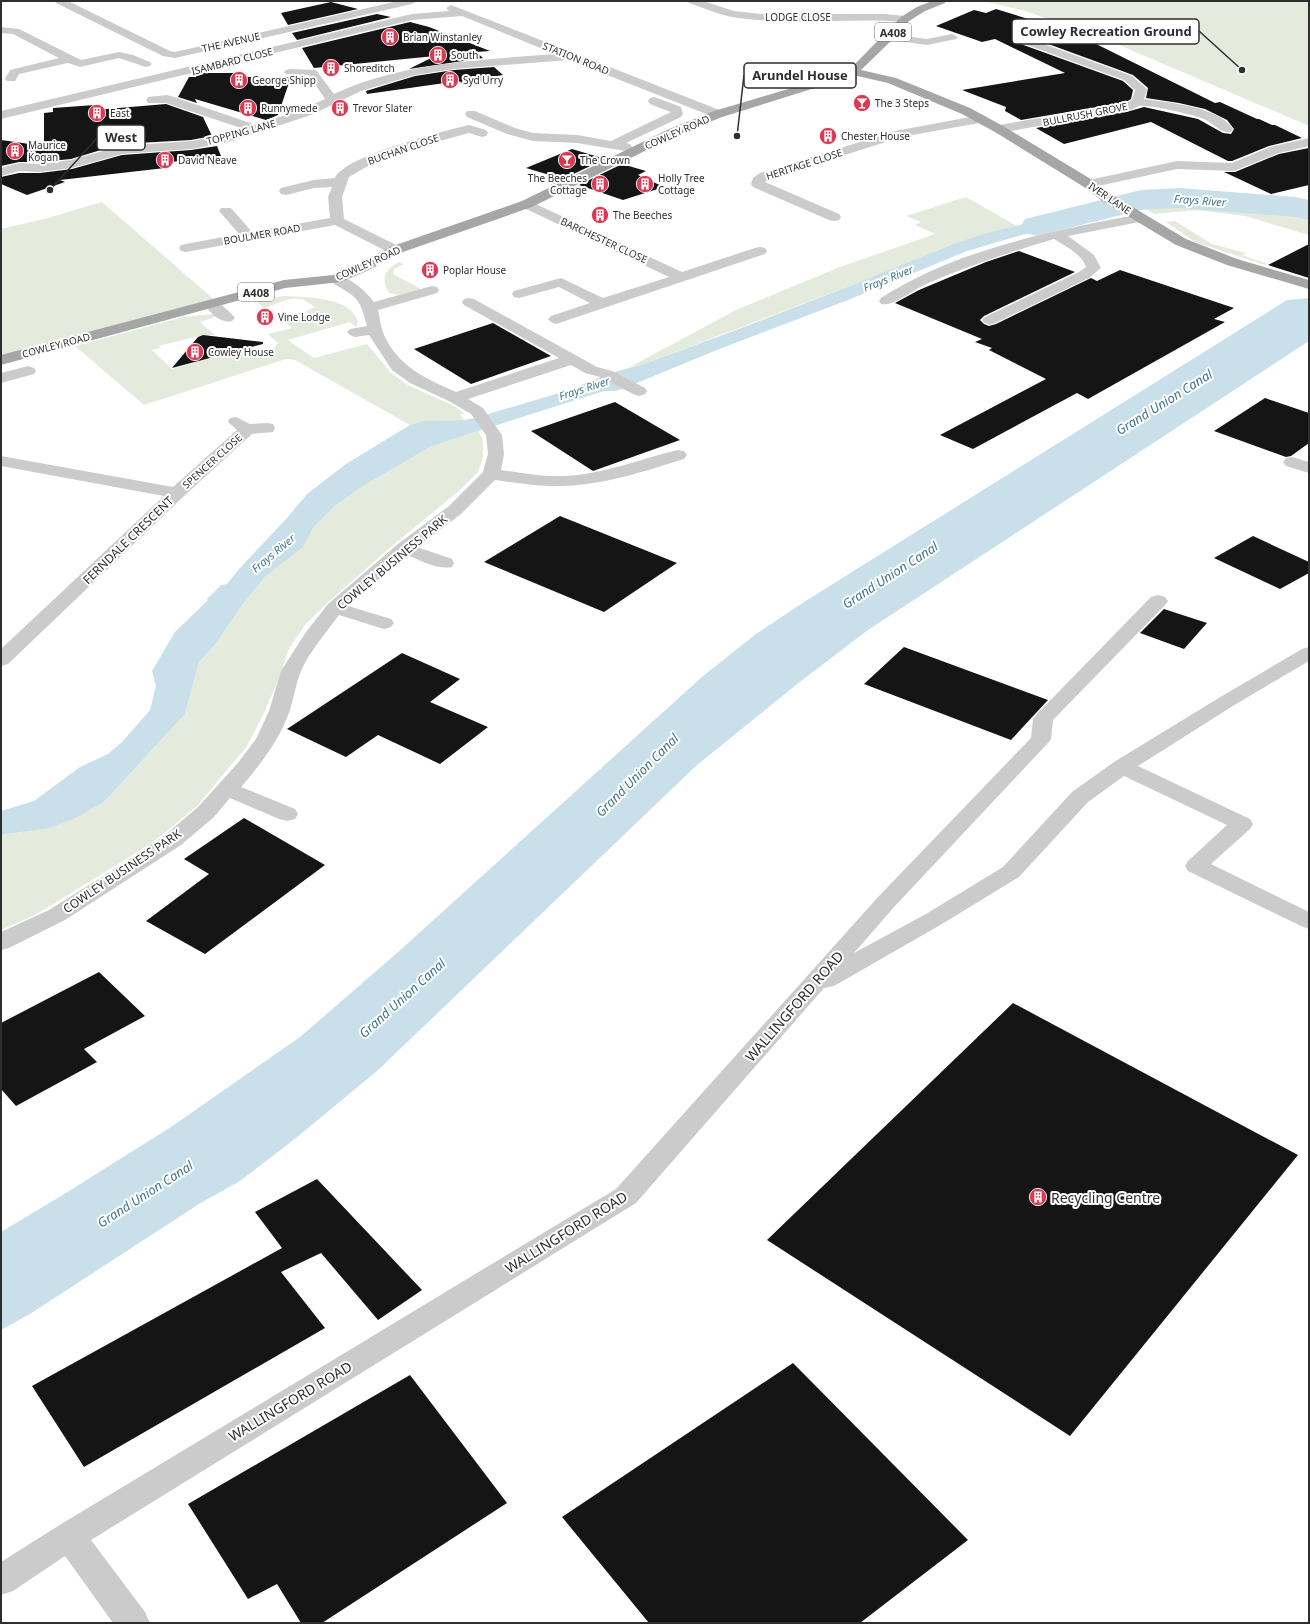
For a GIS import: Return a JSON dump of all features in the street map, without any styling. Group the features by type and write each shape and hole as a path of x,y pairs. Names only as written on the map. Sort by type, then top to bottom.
{"main road":[{"name":"A408","path":"718,114 847,74 889,37 905,19 921,9 941,1"},
{"name":"IVER LANE","path":"847,74 919,92 940,99 999,129 1089,184 1106,197 1181,242 1203,252 1232,262 1309,285"},
{"name":"COWLEY ROAD","path":"1,360 284,284 336,279 364,267 395,250 528,204 560,184 671,133 718,114"}],"street":[{"name":"THE AVENUE","path":"60,1 167,54 175,55 412,1"},
{"name":"LODGE CLOSE","path":"693,1 728,13 751,17 865,16 905,19"},
{"name":"STATION ROAD","path":"443,4 718,114"},
{"name":"ISAMBARD CLOSE","path":"1,116 412,17 464,13"},
{"path":"1,30 20,29 74,61"},
{"path":"933,30 965,42"},
{"name":"BULLRUSH GROVE","path":"999,129 1130,106 1137,102 1141,89 1128,78 1023,40 1030,31"},
{"path":"889,37 927,42 952,37"},
{"path":"1,71 12,75 74,61 119,55 129,57 146,64"},
{"name":"TOPPING LANE","path":"1,172 19,167 40,168 72,164 121,150 191,145 229,138 307,112 357,88 414,72 454,66 570,56"},
{"path":"601,68 586,74 677,110 677,114 612,145"},
{"path":"290,72 312,72 332,100"},
{"path":"144,82 171,94 167,99"},
{"path":"152,100 167,99 257,129"},
{"path":"1137,102 1203,115 1218,122 1228,129"},
{"path":"471,114 511,131 533,137 577,140 638,149"},
{"name":"HERITAGE CLOSE","path":"834,217 758,184 759,179 899,134 981,119"},
{"name":"BUCHAN CLOSE","path":"340,182 343,175 368,160 391,152 469,129 482,133"},
{"path":"1089,184 1177,165 1234,170 1275,150 1309,142"},
{"path":"1,165 19,167"},
{"path":"286,191 314,184 340,182 335,197 337,220 395,250"},
{"name":"BARCHESTER CLOSE","path":"528,204 681,277"},
{"path":"226,211 249,237"},
{"path":"886,301 906,288 953,267 1056,234 1136,215"},
{"name":"BOULMER ROAD","path":"186,248 337,220"},
{"path":"990,320 1084,276 1094,268 1093,263 1089,258 1056,234"},
{"path":"556,319 760,251"},
{"path":"336,279 359,293 370,308 374,330 386,353 398,367 416,380 455,398 477,411 492,432 496,444 496,454 491,474 538,480 564,481 610,473 678,455"},
{"path":"519,294 561,282 602,303"},
{"path":"370,308 432,290"},
{"path":"469,302 591,370 606,374 639,392"},
{"path":"211,304 227,318"},
{"path":"355,332 374,330"},
{"path":"455,398 572,359"},
{"name":"COWLEY ROAD","path":"1,378 28,372"},
{"name":"SPENCER CLOSE","path":"177,493 242,426 267,428"},
{"name":"FERNDALE CRESCENT","path":"1,461 177,493"},
{"path":"1292,462 1309,468"},
{"name":"COWLEY BUSINESS PARK","path":"1,942 57,915 173,840 206,812 245,769 266,740 279,711 291,671 313,636 336,608 404,548 455,510 491,474"},
{"name":"FERNDALE CRESCENT","path":"1,660 177,493"},
{"path":"404,548 445,563"},
{"name":"WALLINGFORD ROAD","path":"1,1580 69,1536 626,1196 887,901 1042,740 1043,719 1158,601"},
{"path":"336,608 384,623"},
{"path":"810,988 934,918 1011,872 1080,797 1122,767 1229,700 1309,653"},
{"path":"1122,767 1242,824 1196,866 1309,921"},
{"path":"227,789 287,814"},
{"path":"69,1536 133,1623"}],"green space":[{"path":"983,1 1309,1 1309,126 1098,36 1025,11"},
{"path":"966,197 1017,226 953,244 855,284 641,365 628,368 736,310 840,267 935,234 915,225 921,222 906,216"},
{"path":"1183,200 1253,206 1309,215 1309,235 1245,216 1196,210 1154,214 1141,206"},
{"path":"102,202 217,302 1,359 1,229 44,219"},
{"path":"1175,221 1212,244 1246,253 1242,255 1268,264 1265,265 1195,242 1166,222"},
{"path":"399,262 404,264 394,269 393,274 423,290 398,295 389,293 386,288 385,274 390,268"},
{"path":"283,296 325,300 346,307 354,313 358,322 356,327 350,322 288,340 314,358 367,344 391,373 408,385 454,406 465,414 460,414 464,420 423,421 410,425 295,360 286,359 144,405 75,346 184,317 212,314 215,315 215,317 200,322 215,335 203,335 158,346 161,348 152,350 172,369 198,362 196,359 213,354 222,356 240,348 249,355 274,348 278,343 268,334 292,328 279,317 301,312 305,316 309,315 306,311 315,307 305,300 297,298 264,308 256,301"},
{"path":"478,431 483,440 483,457 478,472 460,490 393,545 326,604 304,626 288,651 280,676 263,715 247,746 197,806 152,843 37,914 1,930 1,835 23,832 104,802 185,714 199,662 214,646 243,604 265,577 302,547 313,528 335,506 360,488 430,447"}],"water":[{"path":"1161,194 1309,204 1309,215 1253,206 1197,200 1183,200 1141,206 1128,197"},
{"path":"1101,205 1111,212 1073,220 967,251 848,300 717,350 632,385 610,373 641,365 736,330 953,244 983,234"},
{"name":"Grand Union Canal","path":"1309,298 1309,341 868,630 801,681 697,765 377,1071 296,1138 240,1181 199,1204 30,1314 1,1330 1,1232 171,1127 300,1037 397,953 703,676 756,634 804,602 1287,300"},
{"path":"606,375 628,387 616,391 604,391 494,426 485,415 569,390"},
{"path":"474,418 484,429 430,447 360,488 335,506 313,528 303,547 265,577 243,604 214,646 199,662 185,714 104,802 75,818 49,828 1,835 1,811 34,801 80,767 108,754 122,742 150,710 156,686 152,671 175,632 208,600 207,599 221,585 227,584 307,494 346,464 410,425 423,421 464,420"}],"building":[{"path":"331,2 358,9 288,25 281,13"},
{"path":"996,9 1074,33 1215,103 1220,102 1302,138 1269,146 1232,161 1228,161 1151,122 1064,144 1036,128 1130,111 1144,107 1198,119 1223,133 1231,134 1234,129 1227,120 1205,109 1146,98 1148,88 1133,75 1032,38 1037,31 1031,27 1025,28 1020,33 1016,40 1018,43 1123,81 1133,90 1131,99 1126,102 1021,120 1005,111 1006,107 962,90 1065,73 995,39 982,42 936,26 974,10 986,13"},
{"path":"377,14 391,17 297,40 292,33"},
{"path":"410,22 429,27 490,51 476,52 483,58 409,69 435,56 314,68 302,48"},
{"path":"494,67 503,75 497,76 501,79 463,84 459,81 367,94 366,91 415,76 454,70"},
{"path":"198,73 239,73 237,77 291,77 278,115 266,120 195,99 197,103 178,97 189,77 196,77"},
{"path":"166,104 203,117 212,136 191,140 121,144 71,159 40,162 19,162 1,166 1,140 44,146 44,113 53,112 53,108 95,105 95,110"},
{"path":"217,146 221,156 163,163 165,168 60,180 65,182 27,195 1,184 1,177 19,173 40,173 72,169 122,155 191,150"},
{"path":"1309,148 1309,185 1271,194 1224,172 1235,172 1279,154"},
{"path":"572,149 605,159 563,179 526,168"},
{"path":"622,164 646,171 638,175 664,187 623,200 579,185"},
{"path":"1309,244 1309,278 1268,265"},
{"path":"1019,251 1075,272 984,316 980,320 984,324 989,326 996,324 1091,278 1097,281 1120,270 1234,308 1214,319 1225,322 1088,399 1077,393 973,449 940,435 1046,379 989,350 992,348 975,342 982,339 895,303 919,290 986,262"},
{"path":"493,323 551,356 471,384 414,349"},
{"name":"Cowley House","path":"203,335 263,342 263,344 172,368 198,337"},
{"path":"1265,398 1309,413 1309,443 1291,456 1286,457 1214,431"},
{"path":"615,402 680,440 593,471 531,431"},
{"path":"560,516 677,563 604,612 484,562"},
{"path":"1253,536 1309,562 1309,573 1280,589 1214,558"},
{"path":"1164,609 1207,623 1184,649 1140,633"},
{"path":"904,647 1048,700 1011,740 864,684"},
{"path":"402,653 460,679 430,702 488,727 440,764 378,735 346,757 287,729"},
{"path":"244,818 325,865 205,954 146,921 209,874 184,859"},
{"path":"99,972 145,1016 84,1049 97,1062 16,1106 1,1089 1,1023"},
{"name":"Recycling Centre","path":"1013,1003 1298,1155 1070,1436 767,1240"},
{"path":"317,1179 422,1290 378,1320 321,1253 281,1272 325,1328 84,1467 32,1386 282,1248 255,1212"},
{"path":"793,1363 968,1540 860,1623 649,1623 562,1517"},
{"path":"410,1375 507,1503 322,1623 301,1623 277,1584 248,1599 188,1504"}],"waterway":[{"name":"Frays River","path":"1037,226 1141,200 1179,198 1296,207 1309,210"}],"place":[{"name":"Brian Winstanley","path":"390,37"},
{"name":"South","path":"438,55"},
{"name":"Shoreditch","path":"331,68"},
{"name":"Cowley Recreation Ground","path":"1242,70"},
{"name":"George Shipp","path":"239,80"},
{"name":"Syd Urry","path":"450,80"},
{"name":"The 3 Steps","path":"862,103"},
{"name":"Runnymede","path":"248,108"},
{"name":"Trevor Slater","path":"340,108"},
{"name":"East","path":"97,113"},
{"name":"Arundel House","path":"737,136"},
{"name":"Chester House","path":"828,136"},
{"name":"Maurice Kogan","path":"15,151"},
{"name":"David Neave","path":"165,160"},
{"name":"The Crown","path":"567,160"},
{"name":"The Beeches Cottage","path":"600,184"},
{"name":"Holly Tree Cottage","path":"645,184"},
{"name":"West","path":"50,190"},
{"name":"The Beeches","path":"600,215"},
{"name":"Poplar House","path":"430,270"},
{"name":"Vine Lodge","path":"265,317"},
{"name":"Cowley House","path":"195,352"},
{"name":"Recycling Centre","path":"1038,1197"}]}
